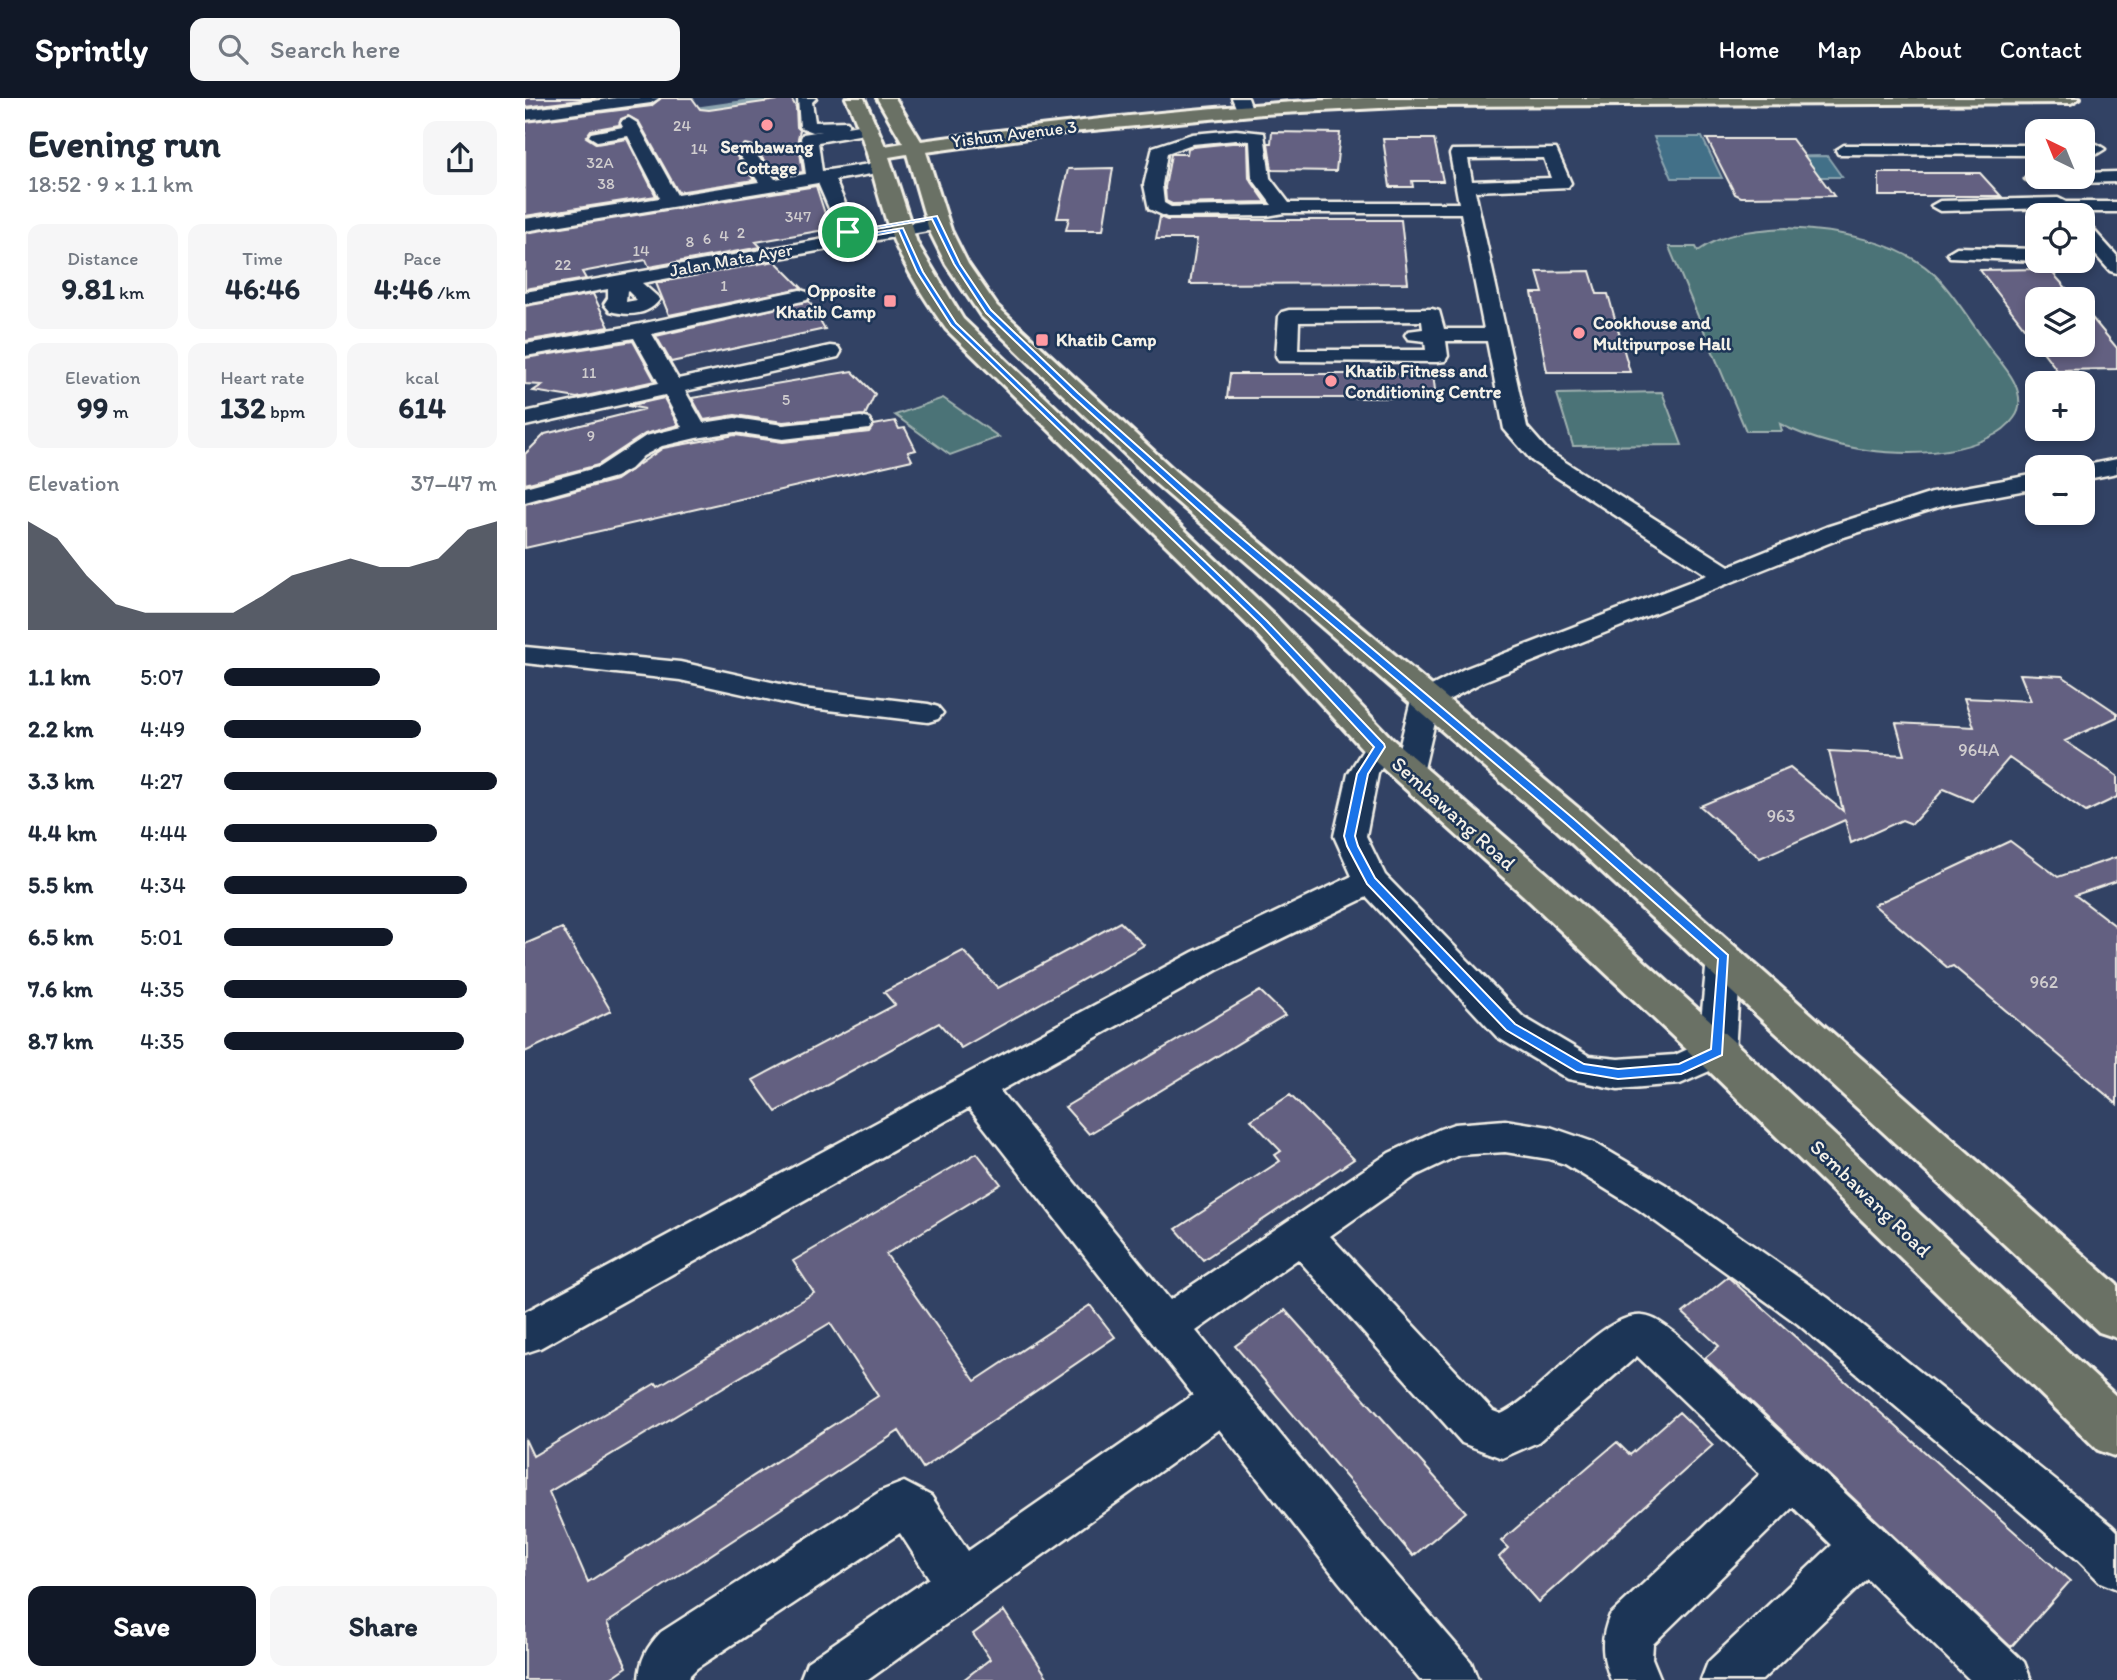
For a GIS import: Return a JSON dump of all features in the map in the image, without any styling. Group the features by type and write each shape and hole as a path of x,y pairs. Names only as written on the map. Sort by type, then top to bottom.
{"main road":[{"name":"Sembawang Road","path":"855,98 875,141 900,226 920,272 954,324 1264,623 1380,747 1537,886 1717,1052 2117,1432"},
{"name":"Yishun Avenue 3","path":"913,147 978,127 1289,98"},
{"name":"Yishun Avenue 3","path":"875,141 913,147 1251,102 2071,98"},
{"path":"891,106 930,123 978,127"},
{"path":"891,106 913,147 936,220 957,264 989,311 1052,373 1207,513 1570,821 1724,958 2117,1316"}],"street":[{"path":"525,116 650,98"},
{"path":"808,98 804,100 808,126 875,141"},
{"path":"597,136 631,127 671,201"},
{"path":"1284,208 1261,178 1258,137 1205,138 1178,142 1159,151 1153,185 1155,205 1160,210 1177,212 1267,211 1284,208 1469,208"},
{"path":"850,235 820,177 813,172 809,138 875,141"},
{"path":"525,225 820,177 875,141"},
{"path":"1844,150 2025,150"},
{"path":"2006,150 2025,170"},
{"path":"745,152 770,185"},
{"path":"1466,186 1562,183 1551,153 1458,155 1516,429 1540,456 1727,576"},
{"path":"2095,178 2117,177"},
{"path":"2044,189 2058,203"},
{"path":"1940,206 2025,207"},
{"path":"2095,207 2117,207"},
{"name":"Jalan Mata Ayer","path":"525,290 936,220"},
{"name":"Jalan Mata Ayer","path":"525,298 850,235"},
{"path":"2095,243 2112,262"},
{"path":"1957,253 2025,255"},
{"path":"623,308 614,304 624,280 640,295 650,299 647,303"},
{"path":"525,350 640,332 800,296"},
{"path":"647,303 623,308 611,317 640,332 696,431"},
{"path":"640,332 656,311 647,303"},
{"path":"1432,315 1434,335 1437,356 1287,356 1289,316 1432,315"},
{"path":"1434,335 1496,335"},
{"path":"525,419 830,352"},
{"path":"525,495 607,472 622,464 635,451 654,441 696,431 735,425 783,432 861,425"},
{"path":"2095,470 2117,466"},
{"path":"1408,773 1426,700 1473,675 1835,532 1941,498 2025,483"},
{"path":"525,655 680,671 803,698 928,713"},
{"path":"1380,747 1363,774 1350,836 1371,881 1510,1027 1581,1069 1618,1074 1681,1069 1717,1052 1724,958"},
{"path":"525,1334 1205,961 1371,881"},
{"path":"974,1087 1356,1565 1453,1680"},
{"path":"1165,1328 1403,1164 1454,1140 1505,1136 1550,1143 1579,1153 1652,1197 1813,1311 2095,1543 2117,1565"},
{"path":"1302,1234 1478,1428 1502,1436 1522,1427 1628,1337 1643,1335 1661,1348 1867,1545 1990,1674"},
{"path":"825,1680 1223,1400"},
{"path":"1636,1680 1627,1659 1628,1633 1794,1474"},
{"path":"664,1680 665,1665 679,1650 904,1505 914,1512 961,1584"},
{"path":"1725,1680 1867,1545"}],"green space":[{"path":"1786,228 1824,231 1865,239 1903,253 1935,275 2014,382 2019,398 2016,415 1996,434 1972,444 1917,453 1858,449 1830,443 1780,424 1782,431 1746,431 1669,247 1696,247 1698,251 1729,236"},
{"path":"1662,392 1682,445 1573,446 1557,394"},
{"path":"943,398 999,437 950,455 895,415"}],"water":[{"path":"1654,137 1702,137 1722,178 1672,178"},
{"path":"1827,156 1842,177 1768,177 1756,157"}],"building":[{"path":"525,98 596,98 525,107"},
{"path":"661,98 692,98 700,109 709,110 791,98 796,107 797,127 800,130 798,138 803,172 776,176 753,146 745,144 736,150 735,154 754,180 678,192 639,122 628,116 621,119 619,125 591,130 586,137 597,144 627,139 656,196 525,216 525,122 651,106"},
{"path":"1272,132 1340,133 1336,171 1272,170 1268,143 1271,143"},
{"path":"1383,139 1434,139 1443,181 1412,181 1413,187 1390,187"},
{"path":"1707,139 1792,139 1834,196 1741,197 1735,194"},
{"path":"1248,143 1249,178 1266,202 1172,204 1166,201 1165,187 1171,154 1187,154 1188,148 1193,147"},
{"path":"1113,168 1103,230 1066,230 1069,218 1057,218 1068,169"},
{"path":"1879,173 1980,173 2001,196 1879,196"},
{"path":"816,186 830,229 756,242 761,247 649,267 646,260 582,272 586,279 525,289 525,233"},
{"path":"1160,217 1167,220 1401,220 1408,283 1190,284 1197,239 1156,239"},
{"path":"775,261 802,288 669,315 656,283"},
{"path":"2025,269 2025,273 2053,273 2065,287 2025,287 2025,328 1980,270"},
{"name":"Cookhouse and Multipurpose Hall","path":"1590,271 1597,294 1608,294 1630,372 1547,372 1532,293 1543,293 1537,272"},
{"path":"593,294 609,327 525,341 525,306"},
{"path":"809,301 825,329 671,362 656,336"},
{"path":"2095,321 2117,348 2117,369 2057,370 2047,357 2095,357"},
{"path":"633,341 655,381 577,398 533,391 542,385 525,384 525,358"},
{"path":"852,371 875,394 865,415 783,422 735,415 704,420 692,398"},
{"name":"Khatib Fitness and Conditioning Centre","path":"1230,374 1433,374 1436,398 1227,398"},
{"path":"664,398 678,425 645,434 598,465 525,484 525,454 545,434 645,409 628,406"},
{"path":"895,421 899,429 905,428 916,450 908,452 912,460 525,548 525,504 616,480 663,448 735,435 783,442 869,432 874,425"},
{"path":"2020,674 2062,676 2117,713 2117,717 2065,741 2117,776 2117,797 2086,812 2009,758 1972,801 1944,789 1912,824 1902,820 1851,843 1845,820 1760,858 1700,806 1790,768 1843,811 1829,751 1905,755 1896,723 1974,727 1964,698 2031,701"},
{"path":"2010,841 2058,877 2117,857 2117,881 2075,895 2117,927 2117,1104 1953,966 1948,968 1874,905"},
{"path":"1120,922 1144,945 961,1048 939,1023 776,1112 753,1080 895,1005 884,992 963,951 998,988"},
{"path":"562,928 611,1011 525,1052 525,944"},
{"path":"1260,991 1285,1015 1089,1134 1065,1107"},
{"path":"1290,1095 1354,1159 1203,1260 1176,1229 1280,1161 1275,1155 1281,1151 1251,1120"},
{"path":"977,1153 1001,1184 886,1254 975,1381 1090,1305 1115,1337 923,1468 899,1431 607,1623 627,1667 608,1680 525,1680 525,1439 533,1456 656,1383 658,1386 814,1293 793,1261","holes":["830,1323 878,1396 588,1582 549,1492"]},
{"path":"1728,1277 2070,1581 2011,1647 1705,1358 1719,1346 1683,1313"},
{"path":"1285,1310 1466,1512 1413,1556 1235,1346"},
{"path":"1679,1412 1713,1445 1538,1602 1499,1557 1508,1548 1501,1541 1617,1442 1630,1455"},
{"path":"1004,1611 1049,1680 963,1680 990,1659 973,1634"}],"waterway":[{"path":"690,110 774,98"}],"place":[{"name":"Sembawang Cottage","path":"767,125"},
{"name":"Opposite Khatib Camp","path":"890,301"},
{"name":"Cookhouse and Multipurpose Hall","path":"1579,333"},
{"name":"Khatib Camp","path":"1042,340"},
{"name":"Khatib Fitness and Conditioning Centre","path":"1331,381"}],"route":[{"path":"934,217 957,264 989,311 1075,395 1165,477 1570,821 1724,958 1717,1052 1681,1069 1618,1074 1581,1069 1510,1027 1371,881 1353,846 1350,836 1363,774 1380,747 1264,623 954,324 920,272 901,229 851,238 848,232 934,217"}]}
